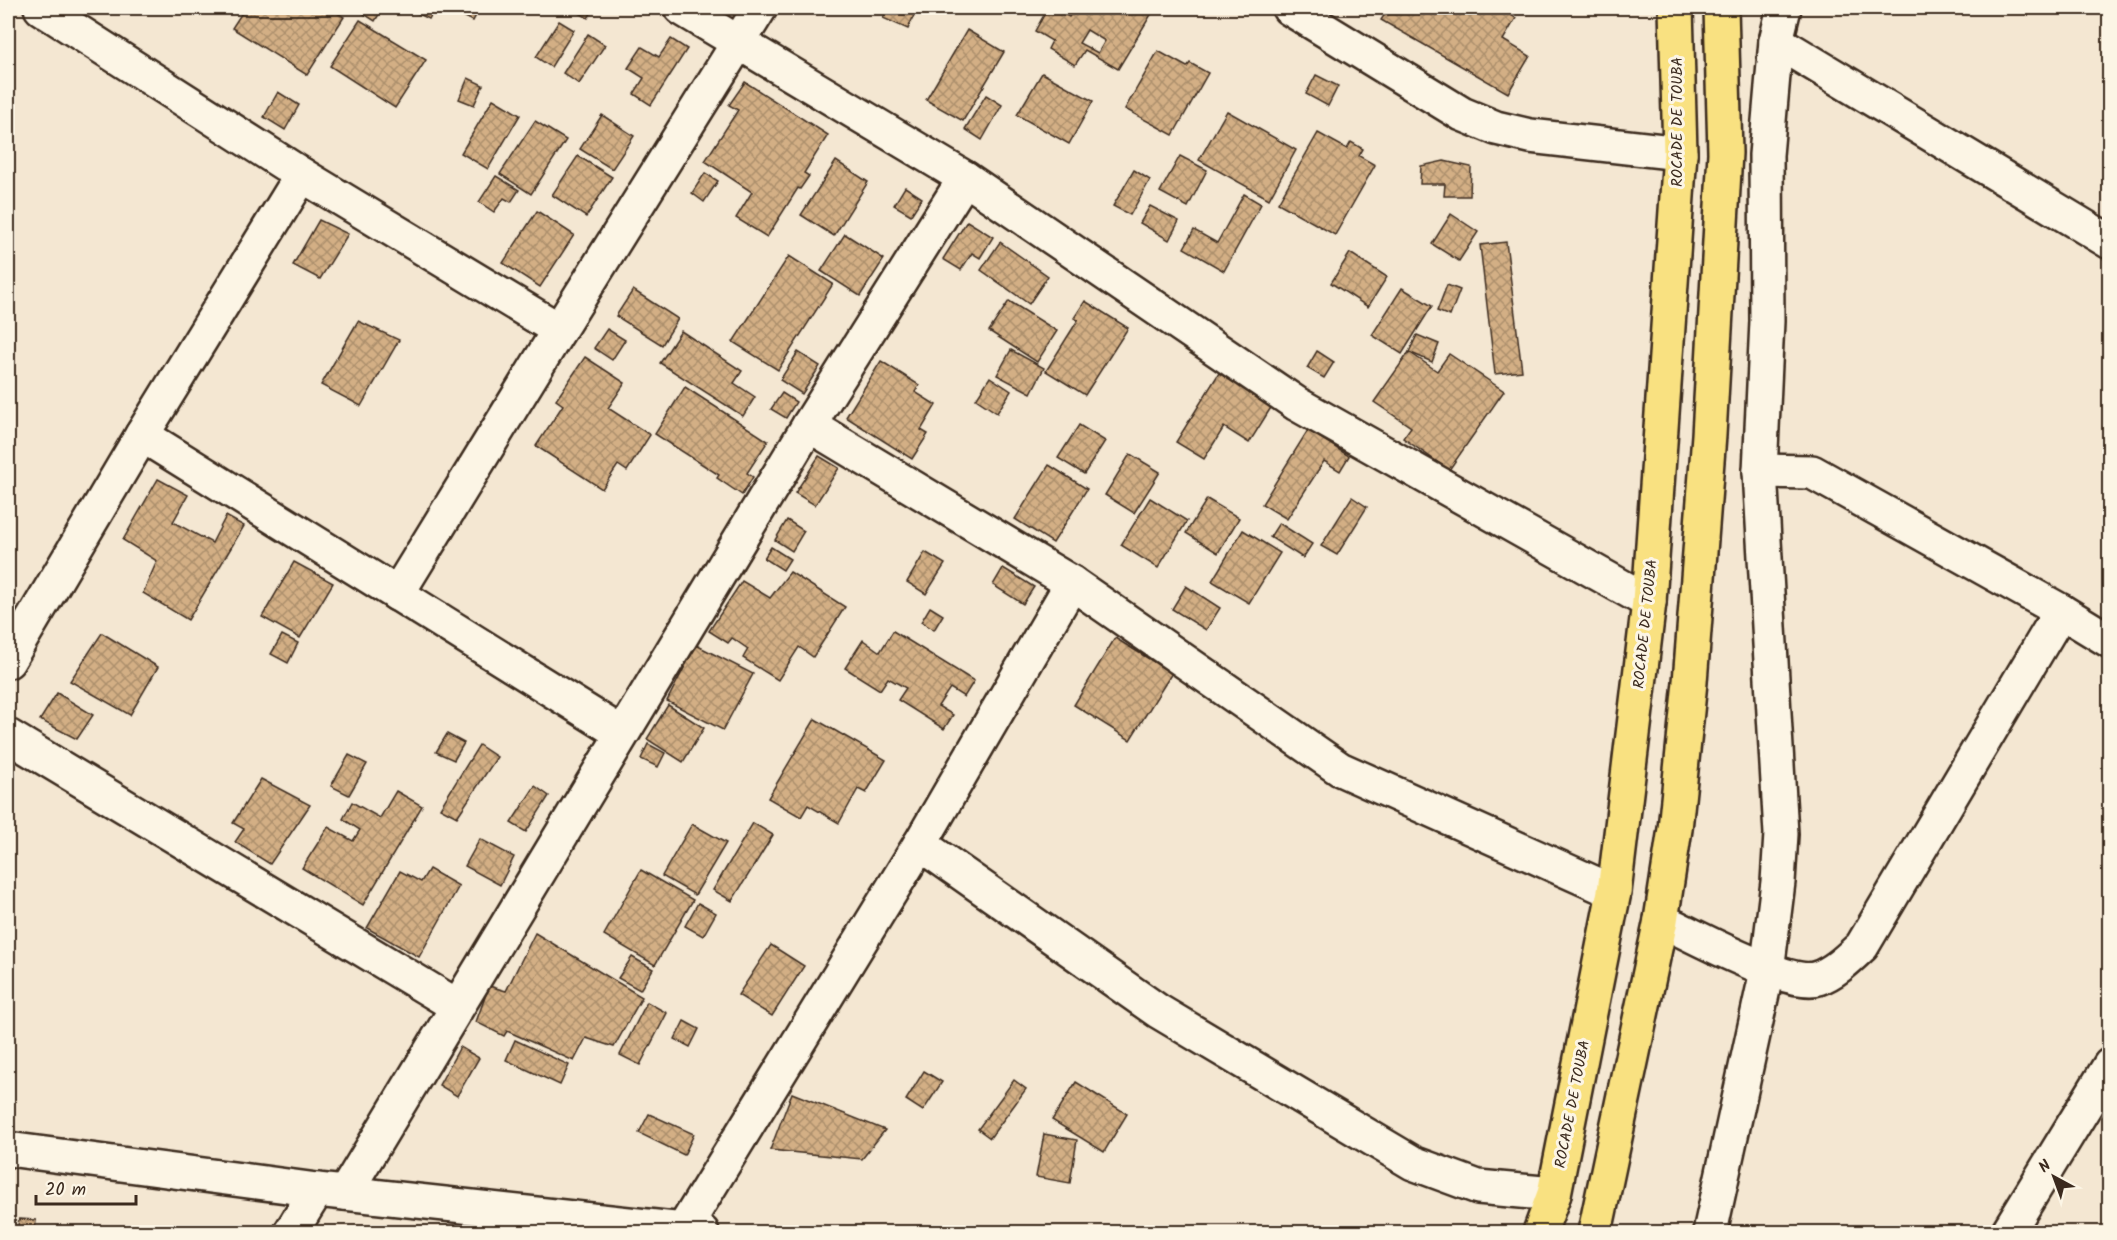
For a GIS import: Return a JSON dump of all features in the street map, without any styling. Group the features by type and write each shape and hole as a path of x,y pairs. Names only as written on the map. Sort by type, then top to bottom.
{"main road":[{"name":"ROCADE DE TOUBA","path":"1540,1233 1554,1194 1614,892 1649,603 1680,153 1676,8"},
{"path":"1595,1233 1661,920 1675,829 1690,682 1709,435 1725,153 1721,8"}],"street":[{"path":"41,8 302,175 559,330"},
{"path":"681,8 965,178 1297,404 1649,603"},
{"path":"397,594 760,8"},
{"path":"1289,8 1462,114 1496,128 1530,136 1680,153"},
{"path":"1710,1233 1767,970 1778,882 1781,834 1760,471 1767,321 1766,155 1776,41 1784,8"},
{"path":"1776,41 2109,242"},
{"path":"1725,153 1766,155"},
{"path":"8,661 142,435 302,175"},
{"path":"291,1233 331,1192 457,1006 809,425 965,178"},
{"path":"809,425 1072,583 1340,769 1614,892"},
{"path":"142,435 621,733"},
{"path":"1760,471 1812,471 2061,611 2109,641"},
{"path":"8,1149 331,1192 644,1230 692,1231 1072,583"},
{"path":"1661,920 1767,970 1791,977 1816,979 1840,966 1862,946 2061,611"},
{"path":"8,736 457,1006"},
{"path":"920,844 1158,1011 1413,1163 1478,1187 1554,1194"},
{"path":"2008,1233 2109,1065"}],"building":[{"path":"245,8 330,8 344,17 307,75 232,28"},
{"path":"360,8 383,8 375,21 358,10"},
{"path":"407,8 435,8 429,19"},
{"path":"447,8 480,8 473,21"},
{"path":"571,8 595,8 588,18"},
{"path":"888,8 917,8 908,29 883,18"},
{"path":"1048,8 1053,8 1069,17 1075,8 1155,8 1118,69 1085,50 1075,65 1048,49 1052,41 1035,31","holes":["1087,30 1105,41 1098,53 1079,43"]},
{"path":"1389,8 1503,8 1502,10 1516,18 1503,40 1530,56 1508,93 1381,20"},
{"path":"360,20 426,60 395,108 330,66"},
{"path":"559,21 574,30 551,67 536,57"},
{"path":"967,30 1004,52 963,121 926,100"},
{"path":"588,34 605,45 579,84 563,73"},
{"path":"671,39 687,49 651,105 634,94 644,78 628,68 642,47 659,57"},
{"path":"1158,51 1187,67 1190,63 1208,73 1173,135 1125,109"},
{"path":"1042,73 1093,101 1069,144 1017,115"},
{"path":"1316,75 1338,86 1328,106 1306,94"},
{"path":"468,78 483,85 474,105 459,99"},
{"path":"745,82 828,135 804,173 809,176 800,189 798,188 767,237 736,218 752,192 705,161 738,110 729,105"},
{"path":"278,92 299,105 285,130 264,117"},
{"path":"986,95 1002,105 982,140 965,129"},
{"path":"493,99 520,115 488,169 461,153"},
{"path":"1227,111 1296,150 1269,199 1199,160"},
{"path":"602,115 634,136 612,169 580,149"},
{"path":"535,121 566,140 531,194 500,174"},
{"path":"1318,133 1347,149 1351,142 1363,149 1359,156 1375,165 1335,235 1278,203"},
{"path":"578,156 612,177 586,217 552,195"},
{"path":"1180,156 1207,170 1188,207 1160,192"},
{"path":"836,161 868,182 834,236 801,215"},
{"path":"1444,161 1471,167 1470,196 1444,196 1445,184 1420,184 1421,166"},
{"path":"1134,170 1150,180 1130,215 1113,206"},
{"path":"705,173 718,181 704,202 692,193"},
{"path":"496,176 519,190 511,202 504,198 494,212 479,202"},
{"path":"905,187 922,198 911,215 894,205"},
{"path":"1244,194 1261,204 1224,271 1184,248 1194,230 1217,243"},
{"path":"1150,206 1179,221 1169,240 1140,223"},
{"path":"537,211 574,235 540,287 503,263"},
{"path":"1451,214 1478,232 1459,261 1432,244"},
{"path":"319,220 348,234 320,279 293,265"},
{"path":"967,221 993,237 980,258 972,253 961,270 943,259"},
{"path":"845,234 884,259 860,296 821,271"},
{"path":"1000,242 1048,276 1029,304 981,270"},
{"path":"1506,242 1522,371 1495,374 1480,245"},
{"path":"1350,253 1387,277 1368,307 1331,283"},
{"path":"789,256 833,284 778,370 733,342"},
{"path":"1447,285 1460,290 1450,316 1437,311"},
{"path":"1402,288 1432,306 1402,354 1372,335"},
{"path":"633,290 678,319 662,345 616,316"},
{"path":"1009,301 1057,331 1037,362 989,331"},
{"path":"1085,301 1128,328 1085,395 1046,371 1078,320 1074,318"},
{"path":"358,321 399,340 361,406 321,385"},
{"path":"607,329 625,340 612,360 594,348"},
{"path":"681,331 742,371 734,383 755,397 743,416 660,363"},
{"path":"1417,335 1439,344 1432,362 1409,352"},
{"path":"1011,350 1044,368 1031,393 997,375"},
{"path":"1317,351 1334,362 1324,378 1307,368"},
{"path":"798,352 820,366 802,394 780,380"},
{"path":"1409,352 1437,371 1449,354 1504,391 1449,470 1403,438 1411,427 1374,402"},
{"path":"585,357 625,383 608,408 650,435 627,471 618,465 602,489 536,446 563,405 556,400"},
{"path":"881,361 919,385 915,392 936,405 921,430 928,434 912,459 846,417"},
{"path":"1219,373 1272,406 1249,443 1224,427 1204,459 1176,442"},
{"path":"990,377 1011,391 997,413 976,399"},
{"path":"685,387 768,441 747,473 753,477 742,495 717,478 719,475 655,434"},
{"path":"782,393 796,402 786,418 771,409"},
{"path":"1079,425 1105,441 1084,474 1058,458"},
{"path":"1308,430 1349,456 1340,471 1324,461 1287,519 1262,504"},
{"path":"1130,454 1160,472 1134,513 1105,495"},
{"path":"819,456 839,468 815,505 795,493"},
{"path":"1049,465 1087,489 1053,543 1015,519"},
{"path":"158,479 188,495 173,522 212,543 226,516 244,526 188,620 143,593 157,561 123,540"},
{"path":"1352,497 1367,507 1337,555 1321,546"},
{"path":"1150,498 1187,521 1158,568 1121,545"},
{"path":"1207,499 1239,518 1218,553 1186,533"},
{"path":"787,520 804,531 792,551 775,540"},
{"path":"1279,523 1312,544 1303,558 1270,537"},
{"path":"1243,530 1280,553 1249,603 1212,581"},
{"path":"771,547 790,559 783,570 764,558"},
{"path":"925,552 945,564 926,594 907,582"},
{"path":"294,562 333,583 300,638 262,617"},
{"path":"1003,568 1034,587 1023,604 993,585"},
{"path":"790,572 845,607 813,657 799,647 778,680 743,658 748,649 732,638 728,643 709,631 742,581 770,598"},
{"path":"1186,586 1220,608 1206,630 1172,609"},
{"path":"930,607 943,615 934,630 921,622"},
{"path":"893,631 974,681 964,697 950,688 938,706 953,715 944,729 898,700 906,688 888,678 880,690 845,668 863,640 880,652"},
{"path":"102,633 158,667 130,715 70,681"},
{"path":"282,635 298,643 288,663 271,654"},
{"path":"1115,638 1172,673 1130,740 1074,705"},
{"path":"696,645 753,674 723,730 667,701"},
{"path":"57,693 93,715 77,739 40,720"},
{"path":"668,705 704,728 683,762 647,739"},
{"path":"815,719 886,760 866,793 858,789 839,823 808,805 801,817 768,798"},
{"path":"447,734 464,743 454,760 436,752"},
{"path":"648,744 665,753 658,767 641,759"},
{"path":"479,745 497,757 457,817 440,808"},
{"path":"349,755 367,764 349,795 331,786"},
{"path":"261,779 310,805 270,864 235,842 244,829 233,823"},
{"path":"535,786 549,796 526,832 511,823"},
{"path":"396,791 422,806 363,905 302,868 328,827 353,841 360,830 343,819 352,802 380,818"},
{"path":"753,823 773,835 732,901 713,890"},
{"path":"692,824 726,843 695,895 662,876"},
{"path":"480,839 514,857 500,885 465,866"},
{"path":"429,869 459,886 419,957 367,928 400,871 421,882"},
{"path":"641,870 693,900 655,965 604,935"},
{"path":"698,903 716,913 703,936 685,926"},
{"path":"535,933 642,997 614,1047 586,1038 574,1061 507,1031 504,1036 476,1022 489,986 506,991"},
{"path":"771,945 804,966 772,1016 738,995"},
{"path":"632,957 653,969 640,990 618,978"},
{"path":"647,1002 667,1013 640,1065 620,1055"},
{"path":"684,1021 699,1029 690,1047 675,1039"},
{"path":"515,1040 569,1065 560,1085 506,1060"},
{"path":"460,1047 479,1058 457,1096 439,1085"},
{"path":"924,1071 942,1082 923,1111 906,1100"},
{"path":"1014,1080 1026,1089 990,1138 978,1129"},
{"path":"1076,1082 1127,1114 1104,1152 1052,1120"},
{"path":"792,1093 885,1130 862,1159 770,1150"},
{"path":"649,1114 694,1134 684,1155 639,1133"},
{"path":"1044,1134 1077,1140 1070,1183 1036,1177"},
{"path":"19,1219 36,1220 35,1232 17,1232"}]}
